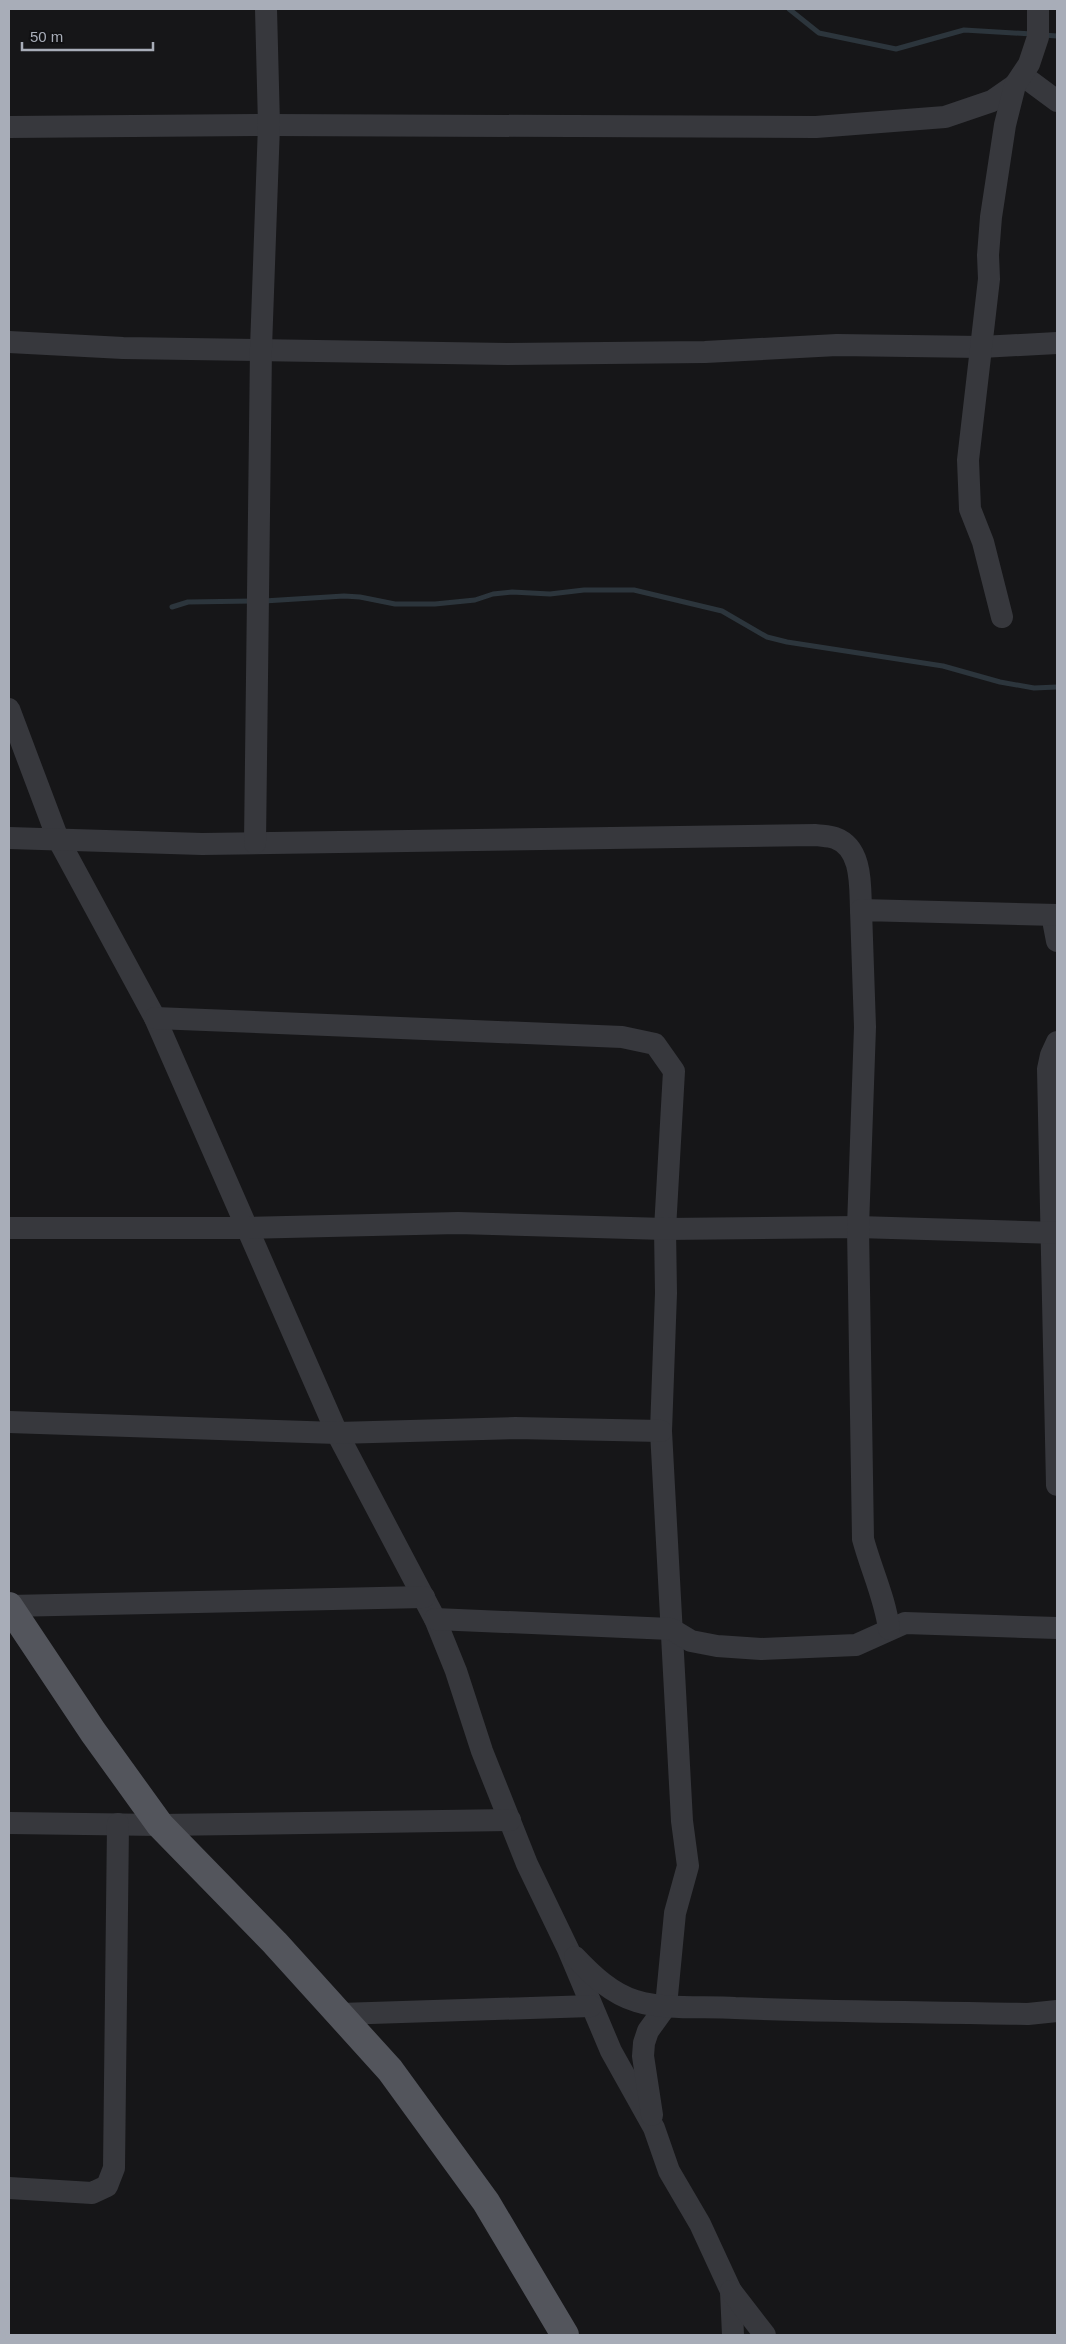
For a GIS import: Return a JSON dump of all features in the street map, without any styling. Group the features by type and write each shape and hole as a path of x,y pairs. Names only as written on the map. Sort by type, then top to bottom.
{"main road":[{"path":"9,1606 93,1732 160,1825 275,1943 390,2070 476,2187 565,2335"}],"street":[{"path":"255,843 261,348 269,125 266,9"},
{"path":"9,127 269,125 816,126 946,117 992,101 1018,80 1029,64 1038,38 1038,9"},
{"path":"1018,80 1057,101"},
{"path":"1002,617 983,542 970,509 968,460 990,279 988,255 991,218 1005,125 1018,80"},
{"path":"9,342 123,348 261,348 507,354 705,352 837,345 981,348 1057,344"},
{"path":"9,709 58,839 155,1018 337,1434 435,1619 456,1671 482,1750 527,1864 568,1949 611,2051 654,2128 669,2171 700,2224 731,2291 765,2335"},
{"path":"9,838 255,843 816,835 837,839 850,849 860,875 865,1027 858,1227 863,1539 870,1567 886,1609 889,1629"},
{"path":"861,910 1054,915 1057,940"},
{"path":"155,1018 622,1037 654,1044 674,1071 665,1228 666,1293 661,1430 667,1512 671,1629 682,1821 688,1866 675,1913 666,2006 648,2031 644,2043 643,2056 654,2128"},
{"path":"1057,1042 1051,1055 1048,1069 1054,1233 1057,1485"},
{"path":"9,1228 248,1228 458,1223 665,1228 858,1227 1054,1233"},
{"path":"9,1422 337,1434 514,1428 661,1430"},
{"path":"9,1606 424,1597"},
{"path":"435,1619 671,1629 690,1641 717,1646 761,1649 856,1645 905,1622 1057,1628"},
{"path":"9,1823 160,1825 510,1820"},
{"path":"9,2188 92,2193 106,2186 114,2168 118,1824"},
{"path":"568,1949 586,1968 616,1992 637,2002 666,2006 1028,2014 1057,2011"},
{"path":"340,2014 591,2006"},
{"path":"731,2291 733,2335"}],"waterway":[{"path":"789,9 819,33 896,49 964,30 1032,34"},
{"path":"1043,35 1057,36"},
{"path":"264,601 344,596 395,604 435,604 475,600 493,594 512,592 550,594 584,590 634,590 722,611 767,637 787,642 943,666 1000,682 1034,688 1057,687"},
{"path":"172,607 188,602 253,601"}]}
